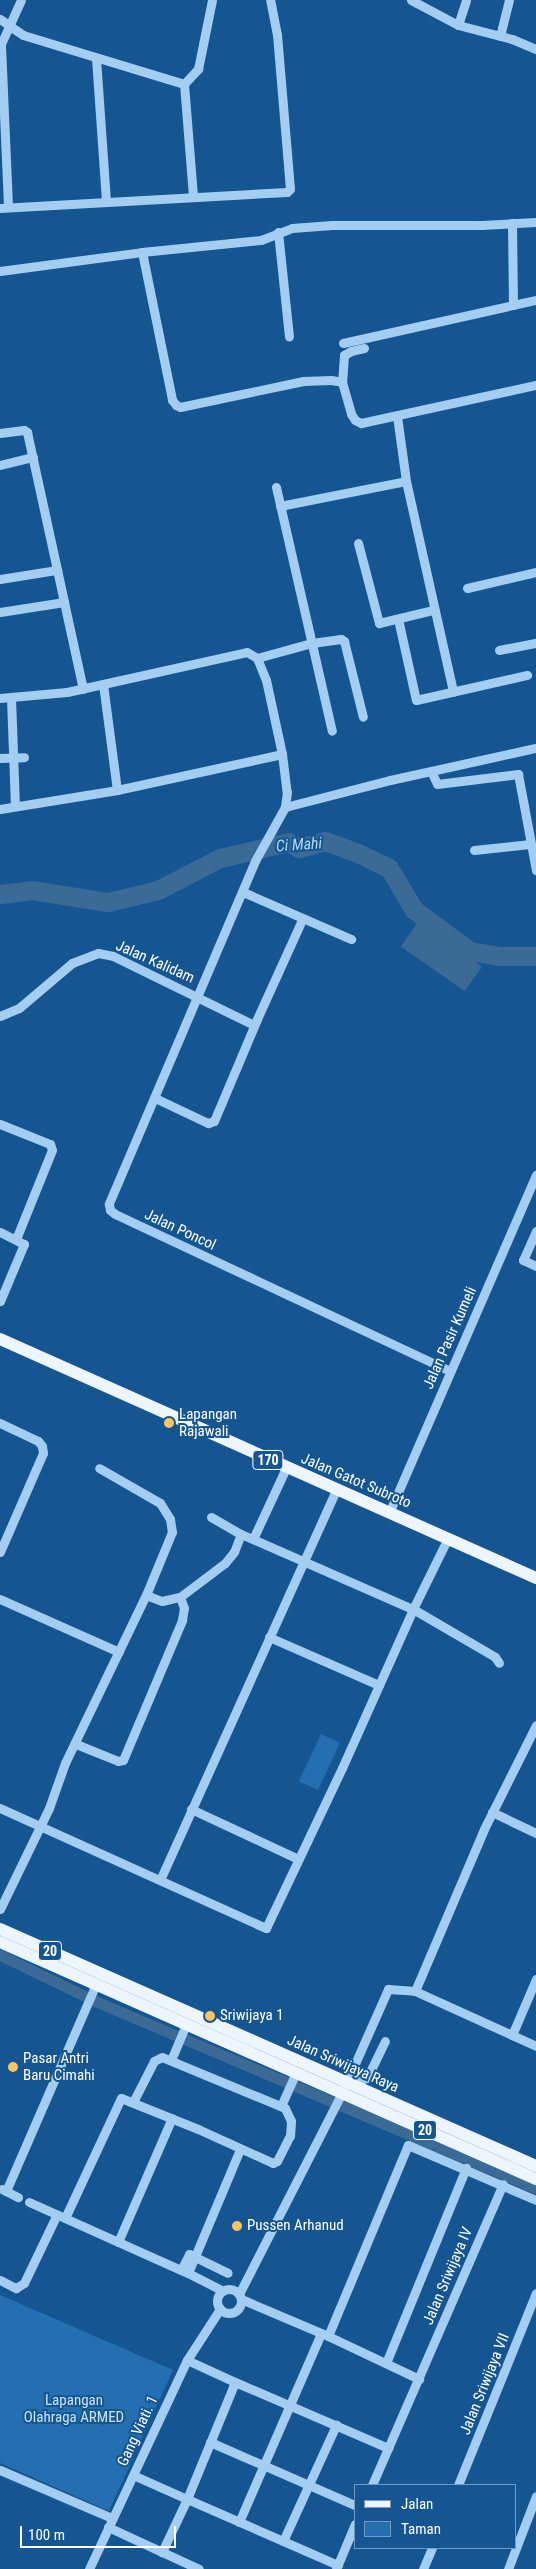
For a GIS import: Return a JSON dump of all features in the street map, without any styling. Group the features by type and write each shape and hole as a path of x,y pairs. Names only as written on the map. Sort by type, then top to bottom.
{"main road":[{"name":"Jalan Gatot Subroto","path":"0,1339 536,1578"},
{"name":"Jalan Sriwijaya Raya","path":"0,1929 96,1983"},
{"name":"Jalan Sriwijaya Raya","path":"0,1942 187,2022 297,2072 345,2087 536,2166"},
{"name":"Jalan Sriwijaya Raya","path":"345,2087 536,2179"}],"street":[{"path":"20,0 16,14 8,25 1,44 4,207 283,194 290,189 277,35 270,0"},
{"path":"193,197 184,84 198,69 212,0"},
{"path":"411,0 458,25 500,36 536,49"},
{"path":"458,25 466,0"},
{"path":"500,36 509,0"},
{"path":"0,19 23,35 184,84"},
{"path":"96,58 106,202"},
{"path":"0,271 142,252 261,240 292,228 332,225 482,225 536,222"},
{"path":"512,223 513,305"},
{"path":"278,232 289,336"},
{"path":"142,252 172,400 176,406 180,407 302,381 332,380 342,382"},
{"path":"344,343 536,300"},
{"path":"364,348 344,355 342,382 355,420 361,423 536,385"},
{"path":"397,416 406,481 453,692"},
{"path":"0,434 26,430 34,457 83,689"},
{"path":"0,465 34,457"},
{"path":"280,506 406,481"},
{"path":"276,487 332,731"},
{"path":"358,543 378,622 434,610"},
{"path":"0,579 57,570"},
{"path":"467,588 536,572"},
{"path":"0,612 64,602"},
{"path":"398,618 415,699 419,701 527,675"},
{"path":"257,658 312,643 337,639 344,641 362,717"},
{"path":"499,650 536,643"},
{"path":"0,698 83,689 247,652 257,658 266,680 282,754 287,792 285,807 431,771 536,748"},
{"path":"103,684 117,790"},
{"path":"11,698 15,806"},
{"path":"0,809 117,790 282,754"},
{"path":"0,758 24,757"},
{"path":"431,771 437,784 518,774 536,870"},
{"name":"Jalan Poncol","path":"285,807 264,841 255,861 109,1204 114,1214 450,1371"},
{"path":"474,850 530,844"},
{"path":"243,892 302,920 351,940"},
{"path":"154,1098 212,1124 254,1025 302,920"},
{"name":"Jalan Kalidam","path":"0,1016 19,1008 72,963 98,953 113,956 254,1025"},
{"path":"0,1124 50,1144 52,1150 16,1239"},
{"name":"Jalan Pasir Kumeli","path":"389,1513 536,1175"},
{"path":"536,1231 523,1260 536,1266"},
{"path":"0,1232 24,1244 0,1301"},
{"path":"0,1423 38,1441 42,1446 43,1453 0,1552"},
{"path":"0,1909 40,1827 65,1763 76,1744 146,1595 172,1532 170,1519 158,1500 99,1468"},
{"path":"253,1540 286,1468"},
{"path":"160,1880 336,1490"},
{"path":"211,1517 253,1540 413,1609 495,1657 499,1663"},
{"path":"146,1595 162,1601 180,1597 225,1563 234,1552 242,1534"},
{"path":"0,1808 266,1928 413,1609 448,1538"},
{"path":"76,1744 118,1761 122,1760 182,1620 184,1608 180,1597"},
{"path":"0,1599 119,1652"},
{"path":"269,1637 379,1685"},
{"path":"415,1991 492,1812 536,1725"},
{"path":"191,1809 298,1859"},
{"path":"492,1812 536,1833"},
{"path":"512,2035 536,1979"},
{"path":"18,2196 3,2190 96,1983"},
{"path":"223,2291 217,2299 220,2309 228,2314 236,2311 240,2297 345,2087 388,1989 415,1991 536,2046"},
{"path":"171,2060 187,2022"},
{"path":"345,2087 367,2078 385,2041"},
{"path":"0,2280 16,2288 24,2283 61,2216 118,2100 121,2098 172,2118 272,2163 277,2161 287,2144 291,2129 288,2111 280,2106 162,2057 154,2061 133,2102"},
{"path":"280,2106 297,2072"},
{"path":"118,2242 172,2118"},
{"path":"239,2522 289,2405 324,2335 406,2147 412,2145 536,2200"},
{"path":"195,2257 240,2149"},
{"path":"386,2363 466,2168"},
{"name":"Jalan Sriwijaya IV","path":"372,2484 503,2184"},
{"path":"29,2202 185,2271 223,2291 232,2290 240,2297 419,2379"},
{"path":"185,2271 188,2255 228,2273"},
{"name":"Jalan Sriwijaya VII","path":"458,2484 536,2294"},
{"name":"Gang Viati. 1","path":"89,2569 187,2360 220,2309"},
{"path":"187,2360 388,2448"},
{"path":"162,2552 187,2499 235,2382"},
{"path":"283,2541 336,2426"},
{"path":"210,2442 354,2505"},
{"path":"0,2470 110,2523 162,2552 199,2569"},
{"path":"133,2475 283,2541 337,2567 354,2526"},
{"path":"516,2546 536,2496"},
{"path":"423,2569 432,2549"},
{"path":"508,2569 515,2549"}],"green space":[{"path":"321,1734 340,1743 318,1790 299,1781"},
{"name":"Lapangan Olahraga ARMED","path":"0,2295 173,2370 109,2511 0,2463"}],"shaded area":[{"path":"418,922 482,967 465,991 401,947"}],"waterway":[{"name":"Ci Mahi","path":"0,894 31,890 108,902 158,890 220,858 288,842 299,848 325,841 358,853 389,868 414,910 470,951 497,956 536,956"},
{"path":"0,1955 95,2001 536,2188"}],"place":[{"name":"Lapangan Rajawali","path":"169,1423"},
{"name":"Sriwijaya 1","path":"210,2016"},
{"name":"Pasar Antri Baru Cimahi","path":"13,2067"},
{"name":"Pussen Arhanud","path":"237,2226"}]}
